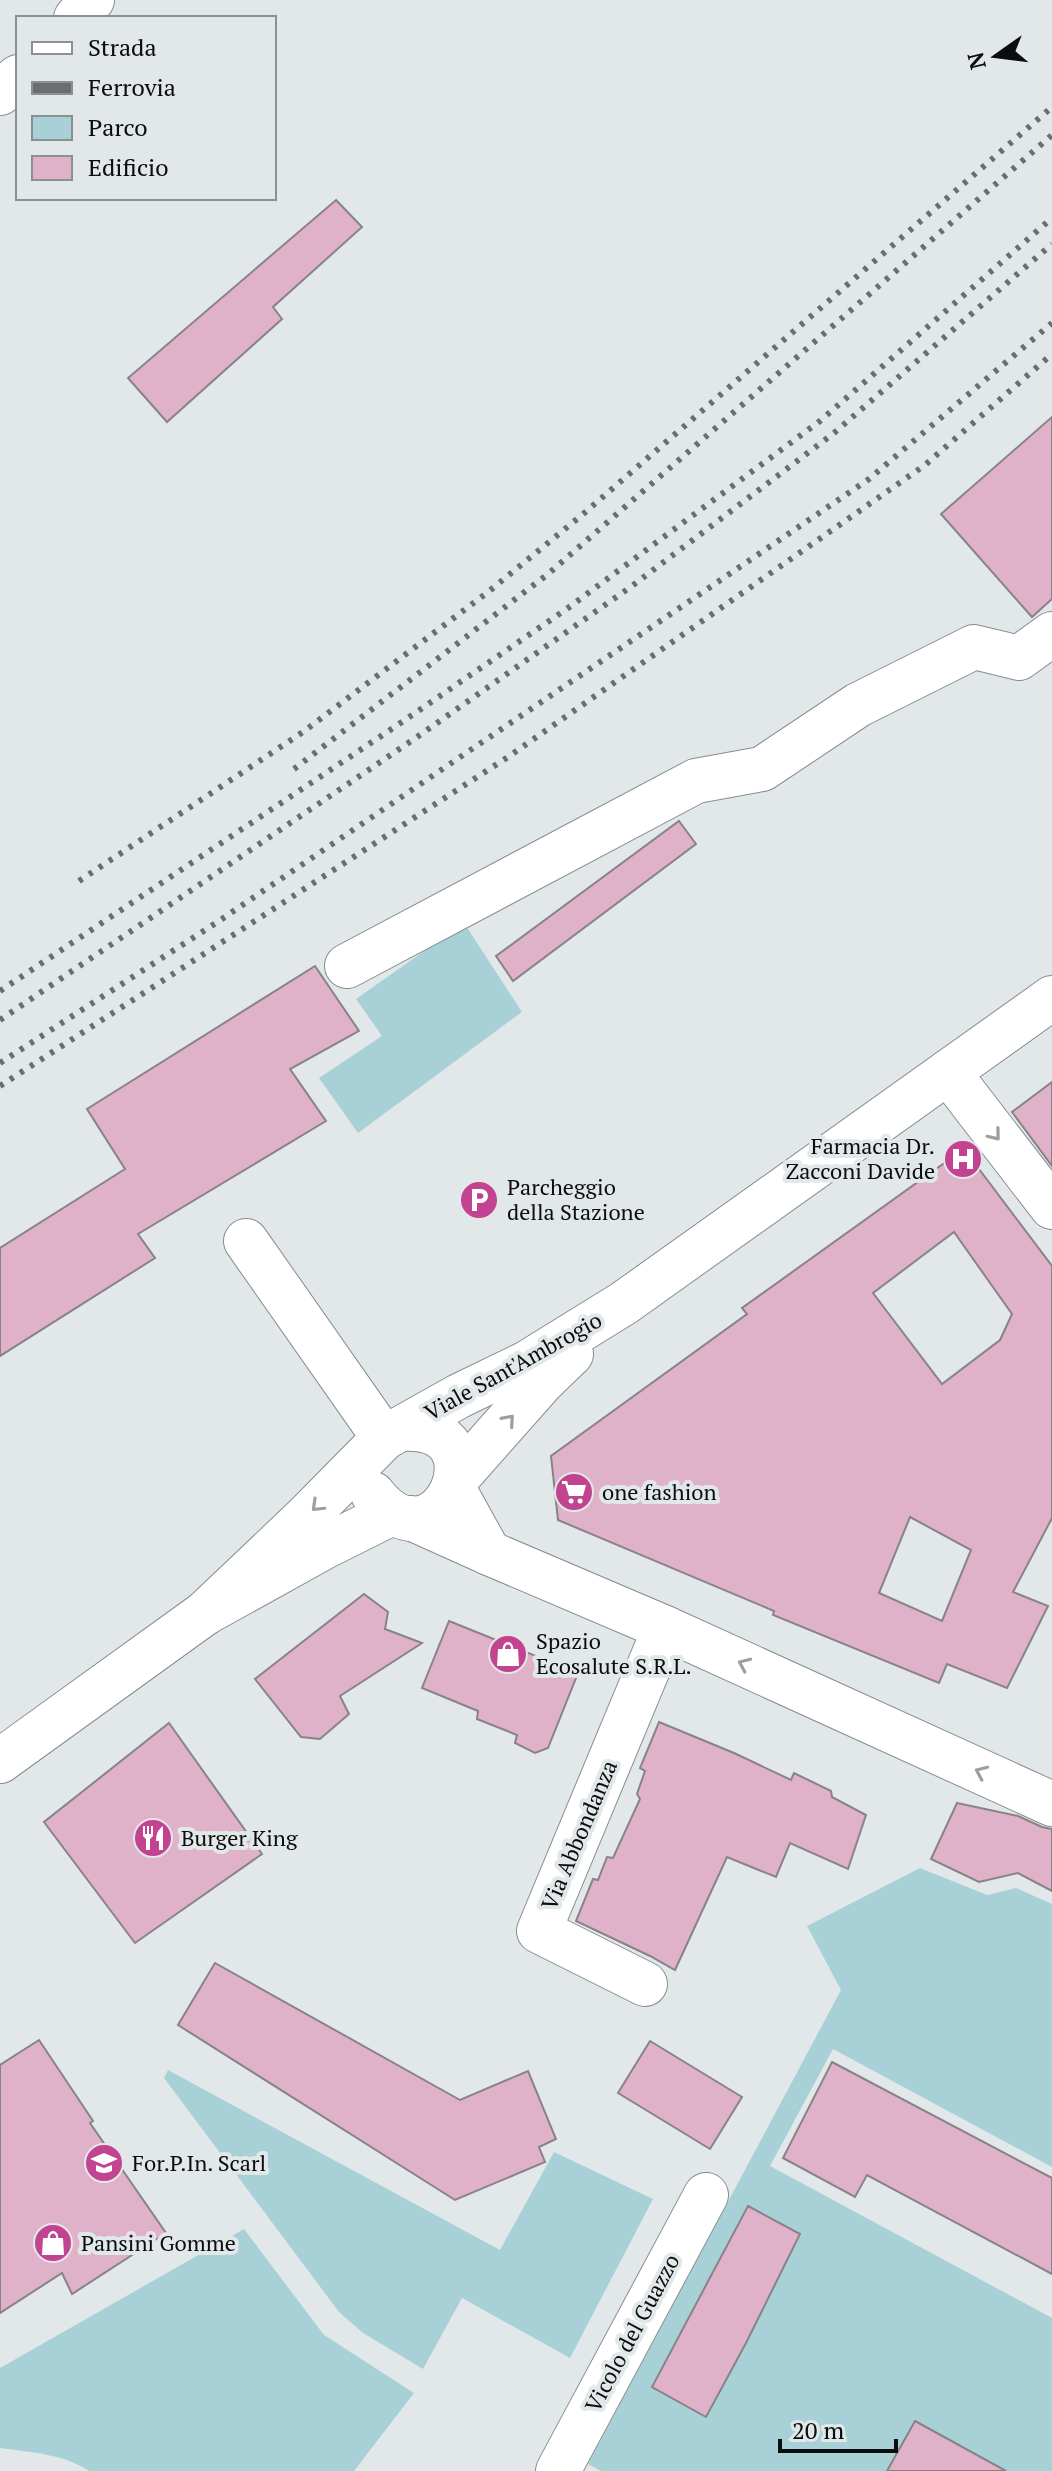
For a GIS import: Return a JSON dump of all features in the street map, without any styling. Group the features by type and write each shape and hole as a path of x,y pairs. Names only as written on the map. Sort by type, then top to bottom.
{"main road":[{"path":"78,16 92,0"},
{"path":"0,93 16,79"},
{"path":"347,966 696,781 762,769 858,705 974,647 1019,658 1052,634"},
{"name":"Viale Sant'Ambrogio","path":"205,1613 386,1439 459,1396 527,1363 624,1303 1052,998"},
{"path":"948,1072 1052,1207"},
{"path":"246,1241 386,1439 368,1466 372,1494 381,1505 665,1628 1052,1804"},
{"name":"Viale Sant'Ambrogio","path":"0,1761 205,1613 326,1546 402,1516 425,1517 437,1511 542,1382 624,1303"},
{"name":"Viale Sant'Ambrogio","path":"386,1439 416,1428 431,1431 452,1452 457,1466 456,1484"},
{"path":"456,1484 489,1553"},
{"name":"Via Abbondanza","path":"645,1984 539,1931 665,1628"},
{"name":"Vicolo del Guazzo","path":"560,2470 706,2195"}],"green space":[{"path":"464,923 522,1012 358,1133 319,1078 382,1036 356,999"},
{"path":"920,1868 987,1895 1016,1888 1052,1904 1052,2167 833,2049 770,2166 1052,2318 1052,2471 601,2471 588,2464 841,1990 807,1926"},
{"path":"168,2070 500,2250 554,2152 653,2199 570,2358 462,2298 423,2369 363,2333 339,2312 164,2078"},
{"path":"244,2229 324,2335 414,2393 354,2471 89,2471 58,2457 0,2448 0,2368"}],"building":[{"path":"336,200 362,227 273,307 282,319 167,422 128,378"},
{"path":"1052,417 1052,599 1032,617 941,514"},
{"path":"679,821 696,844 513,981 496,956"},
{"path":"315,966 359,1031 290,1069 326,1121 138,1234 155,1258 0,1356 0,1248 125,1169 87,1109"},
{"path":"1052,1082 1052,1166 1012,1112"},
{"path":"964,1149 1052,1266 1052,1518 1013,1592 1048,1606 1007,1688 947,1664 939,1683 773,1615 774,1611 558,1520 551,1456 747,1314 742,1308","holes":["954,1232 1012,1314 1000,1340 942,1384 873,1293","910,1517 971,1550 942,1621 879,1593"]},
{"path":"364,1594 388,1612 385,1629 422,1643 340,1696 349,1714 320,1739 301,1737 255,1679"},
{"path":"449,1621 578,1673 548,1748 535,1753 515,1743 517,1735 477,1719 478,1711 422,1688"},
{"path":"659,1722 791,1780 794,1773 831,1791 832,1797 866,1815 848,1869 790,1843 776,1877 727,1857 675,1970 576,1921 593,1879 598,1880 607,1857 613,1858 640,1799 637,1794 645,1771 640,1768"},
{"name":"Burger King","path":"169,1723 262,1854 135,1943 44,1822"},
{"path":"957,1803 1018,1816 1052,1829 1052,1891 1018,1873 979,1882 931,1859"},
{"path":"215,1963 460,2100 528,2071 556,2139 539,2147 545,2162 455,2200 178,2025"},
{"path":"39,2040 93,2121 90,2123 166,2233 72,2294 62,2273 0,2313 0,2065"},
{"path":"650,2041 742,2097 710,2149 618,2093"},
{"path":"832,2062 1052,2178 1052,2274 867,2175 855,2197 783,2158"},
{"path":"748,2206 800,2234 706,2417 652,2387"},
{"path":"915,2421 1006,2471 887,2471"}],"railway":[{"path":"79,881 303,732 488,592 582,515 1052,107"},
{"path":"294,769 548,574 1052,135"},
{"path":"0,991 568,608 820,421 1052,218"},
{"path":"0,1020 417,737 632,586 834,433 1052,244"},
{"path":"0,1063 222,919 869,479 1052,323"},
{"path":"0,1086 508,757 925,465 1052,354"}],"place":[{"name":"Farmacia Dr. Zacconi Davide","path":"963,1159"},
{"name":"Parcheggio della Stazione","path":"479,1200"},
{"name":"one fashion","path":"574,1492"},
{"name":"Spazio Ecosalute S.R.L.","path":"508,1654"},
{"name":"Burger King","path":"153,1838"},
{"name":"For.P.In. Scarl","path":"104,2163"},
{"name":"Pansini Gomme","path":"53,2243"}]}
